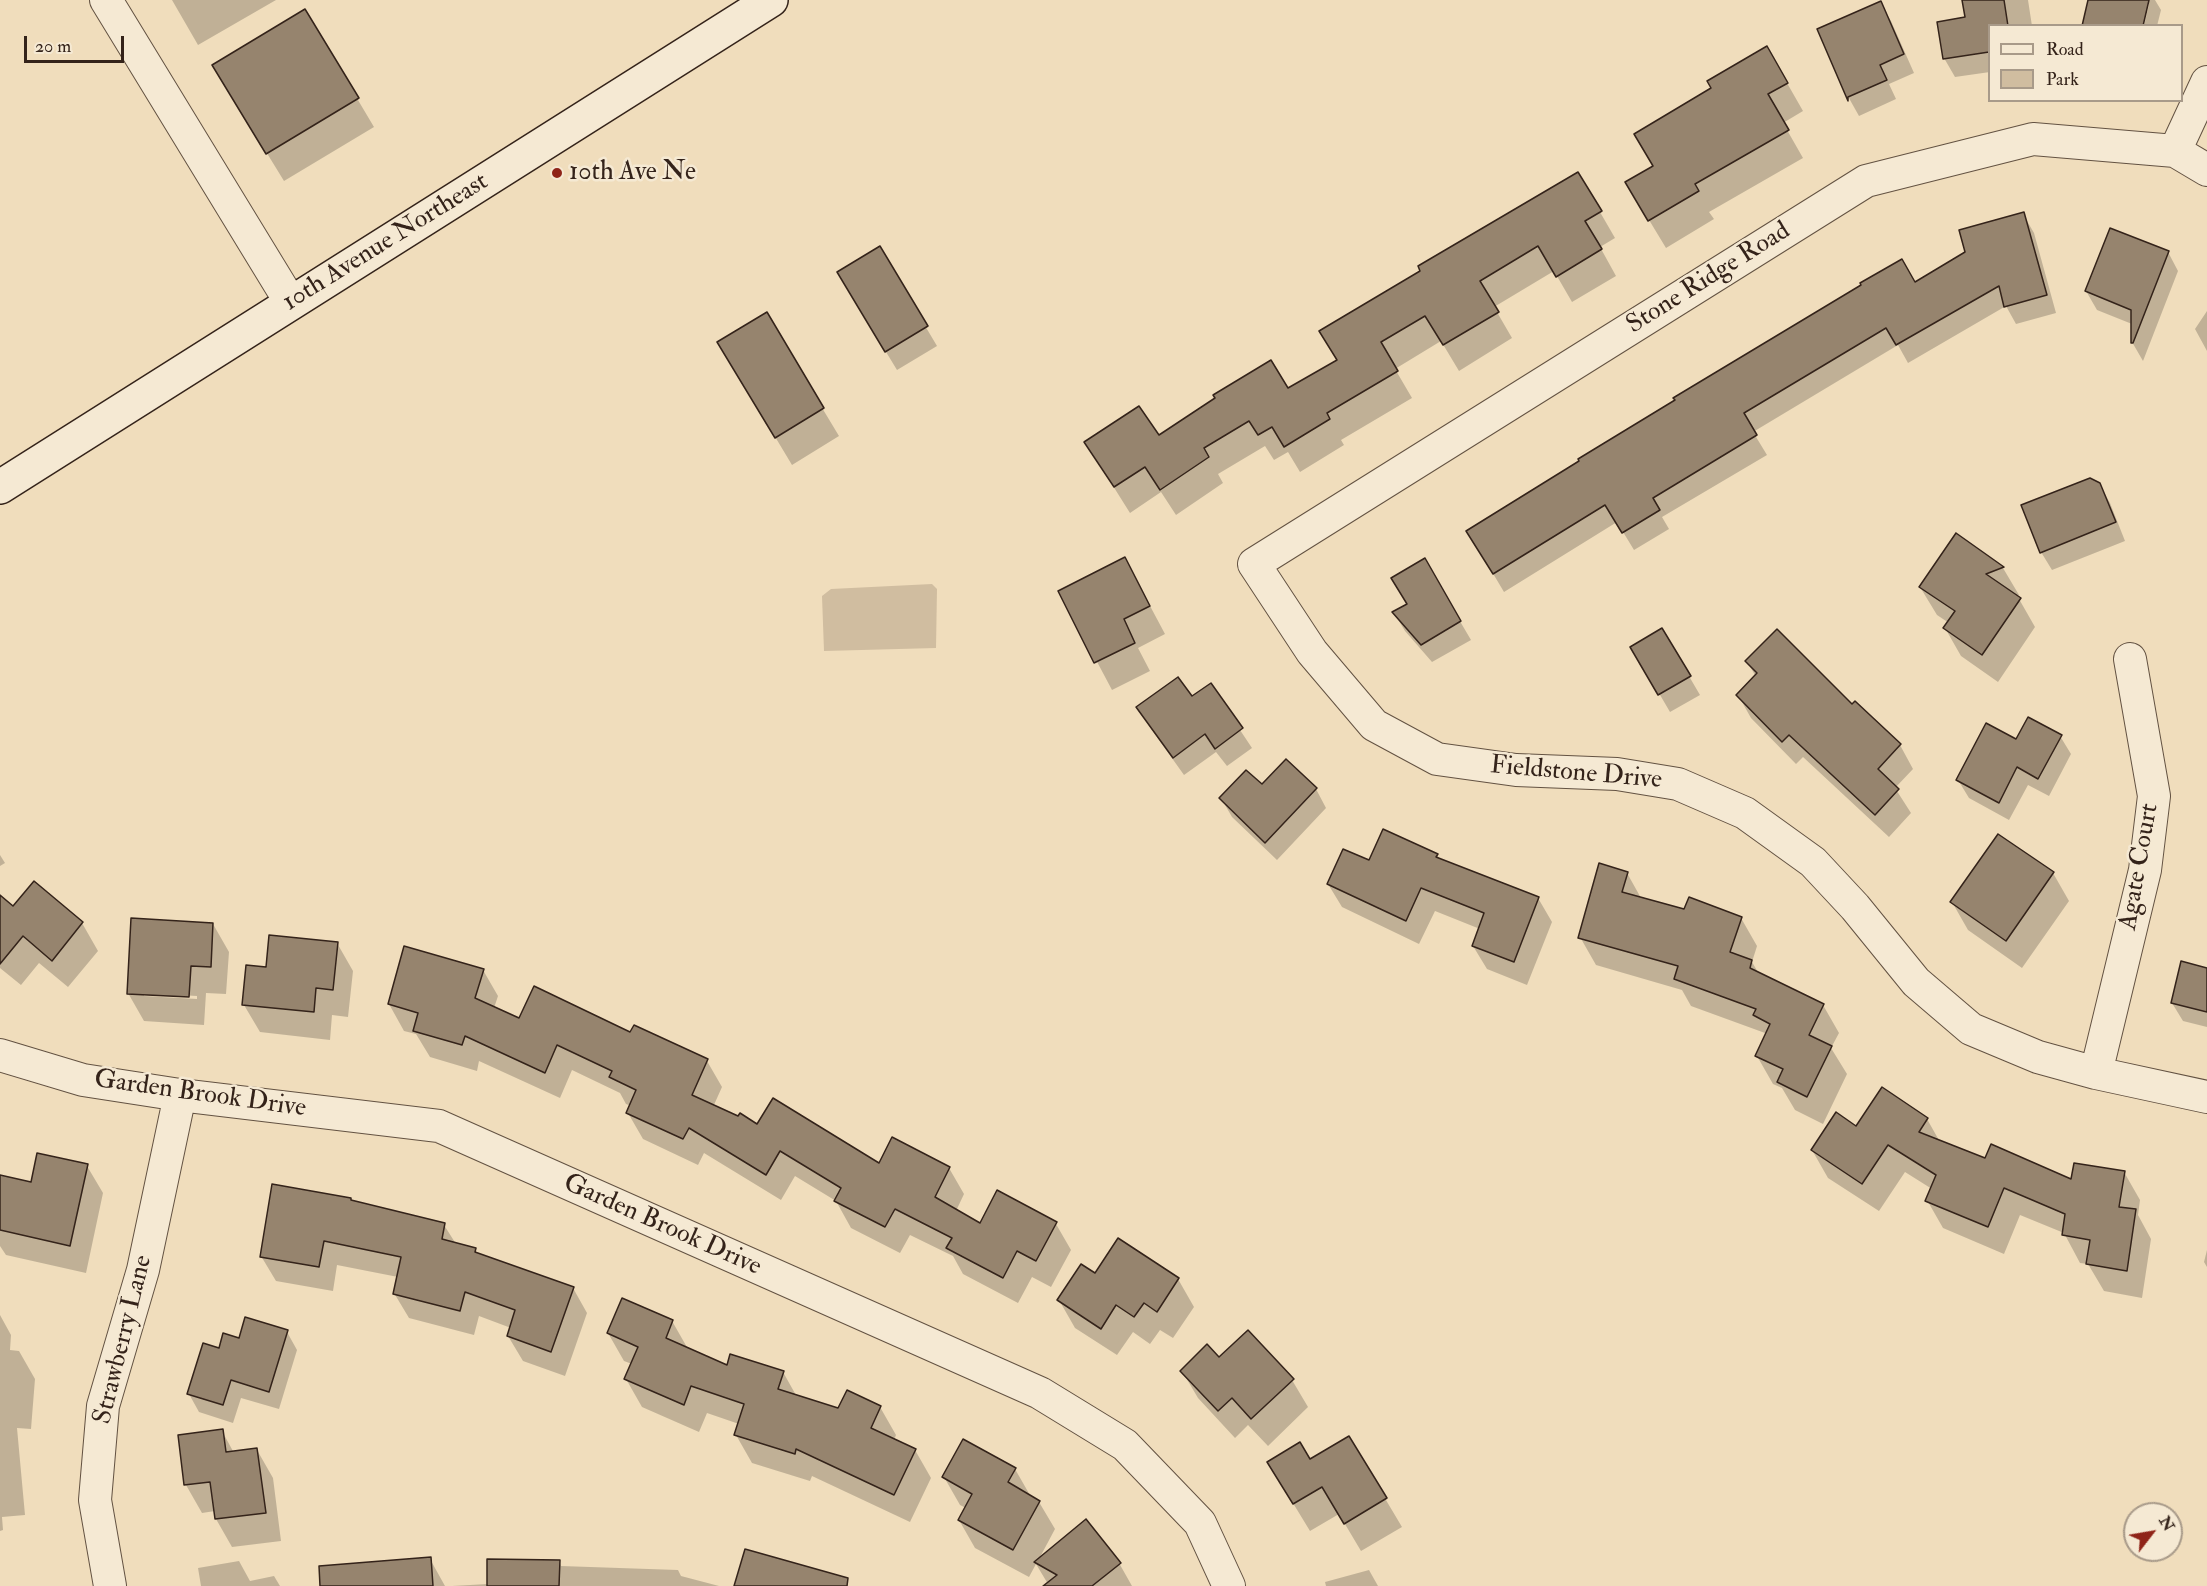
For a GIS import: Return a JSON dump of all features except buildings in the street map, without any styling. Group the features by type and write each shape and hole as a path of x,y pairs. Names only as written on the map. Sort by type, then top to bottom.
{"street":[{"path":"105,0 291,303"},
{"name":"10th Avenue Northeast","path":"0,487 771,0"},
{"path":"2175,151 2207,82"},
{"name":"Stone Ridge Road","path":"1254,564 1866,181 2033,139 2175,151 2207,170"},
{"name":"Fieldstone Drive","path":"1254,564 1312,652 1374,725 1437,759 1516,770 1617,774 1678,784 1745,813 1813,862 1855,906 1916,982 1971,1029 2038,1057 2096,1073 2207,1097"},
{"name":"Agate Court","path":"2096,1073 2145,870 2154,796 2130,659"},
{"name":"Garden Brook Drive","path":"0,1054 83,1080 180,1095 439,1126 1040,1393 1125,1445 1200,1523 1229,1586"},
{"name":"Strawberry Lane","path":"110,1586 95,1500 103,1406 143,1270 180,1095"}],"green space":[{"path":"932,584 937,589 936,648 824,651 822,596 831,589"}],"place":[{"name":"10th Ave Ne","path":"557,173"}]}
